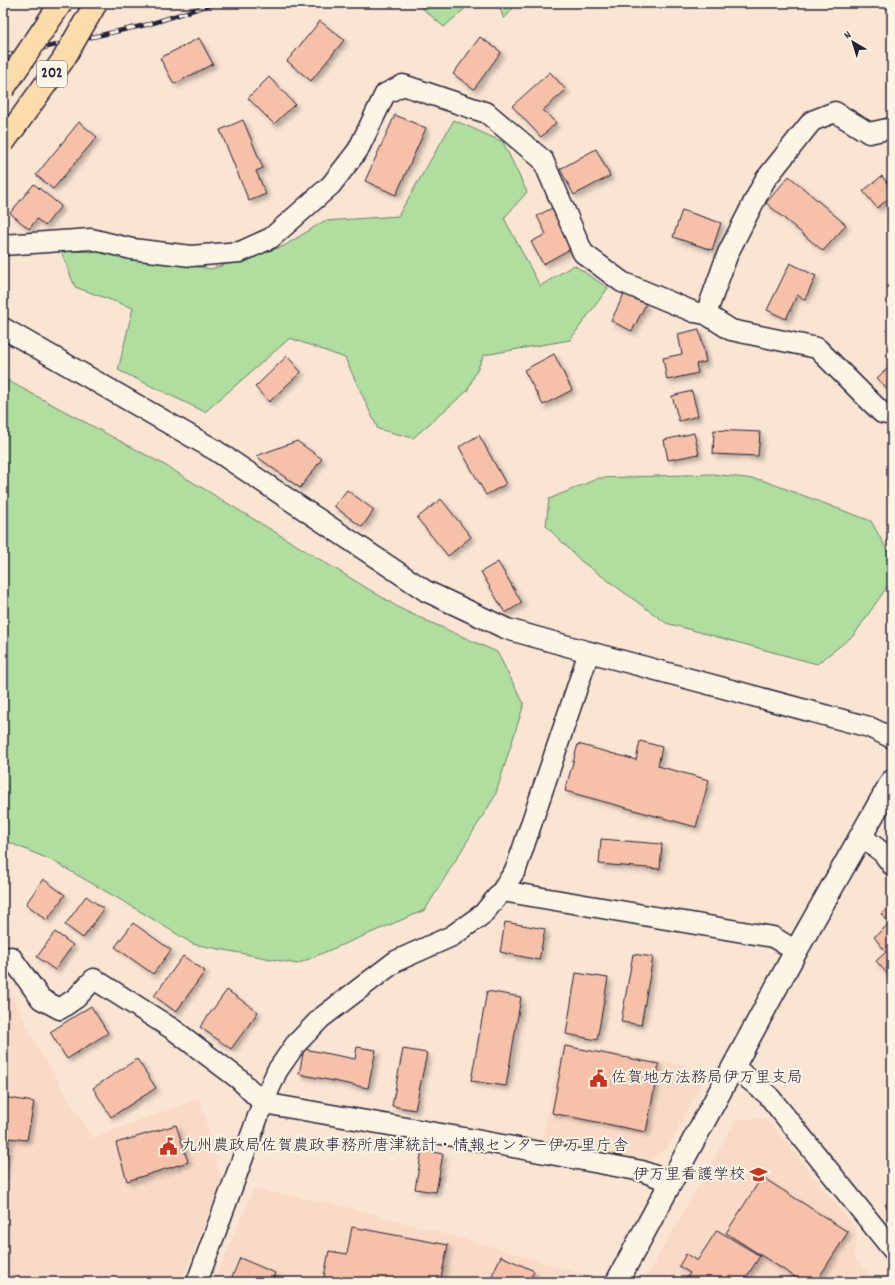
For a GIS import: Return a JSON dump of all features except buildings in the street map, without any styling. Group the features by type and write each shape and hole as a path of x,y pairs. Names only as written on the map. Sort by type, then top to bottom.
{"highway":[{"name":"202","path":"3,89 61,3"},
{"name":"202","path":"3,143 63,60 96,3"}],"street":[{"path":"3,245 91,239 132,249 191,256 240,252 271,238 331,185 358,150 386,94 404,85 487,113 543,160 583,253 622,282 694,312 706,314 731,330 817,348 882,413 892,415"},
{"path":"706,314 728,253 765,180 812,121 835,112 869,133 892,128"},
{"path":"3,328 215,450 426,591 507,629 869,727 892,738"},
{"path":"197,1282 263,1103 277,1072 295,1045 322,1018 396,961 452,936 483,914 502,891 516,869 589,652"},
{"path":"617,1282 796,951 892,782"},
{"path":"861,836 883,853 892,864"},
{"path":"502,891 773,937 796,951"},
{"path":"11,956 41,999 60,1009 76,998 94,979 174,1030 239,1079 263,1103 642,1171 671,1182"},
{"path":"733,1066 768,1094 892,1249"}],"shaded area":[{"path":"3,975 34,1041 92,1138 200,1098 222,1181 181,1282 3,1282"},
{"path":"562,1043 709,1070 668,1148 649,1161 542,1139"},
{"name":"伊万里看護学校","path":"766,1118 857,1230 855,1258 876,1282 643,1282 736,1120"},
{"path":"254,1189 339,1205 500,1249 601,1280 600,1282 213,1282"}],"green space":[{"path":"416,3 471,3 444,27"},
{"path":"498,3 517,3 504,19"},
{"path":"454,120 503,142 527,192 504,218 540,286 574,265 608,288 570,340 484,355 467,391 413,438 378,429 345,358 290,338 205,412 118,370 133,308 75,287 61,251 108,252 211,269 284,246 324,221 398,216"},
{"path":"3,378 163,464 403,610 497,652 524,704 495,796 425,910 297,964 193,944 133,907 51,860 3,840"},
{"path":"713,474 762,480 871,521 891,557 889,584 854,635 817,664 666,623 581,561 546,526 549,499 599,478"}],"railway":[{"path":"3,55 16,54 150,24 215,3"}],"place":[{"name":"佐賀地方法務局伊万里支局","path":"598,1078"},
{"name":"九州農政局佐賀農政事務所唐津統計・情報センター伊万里庁舎","path":"168,1146"},
{"name":"伊万里看護学校","path":"758,1175"}]}
